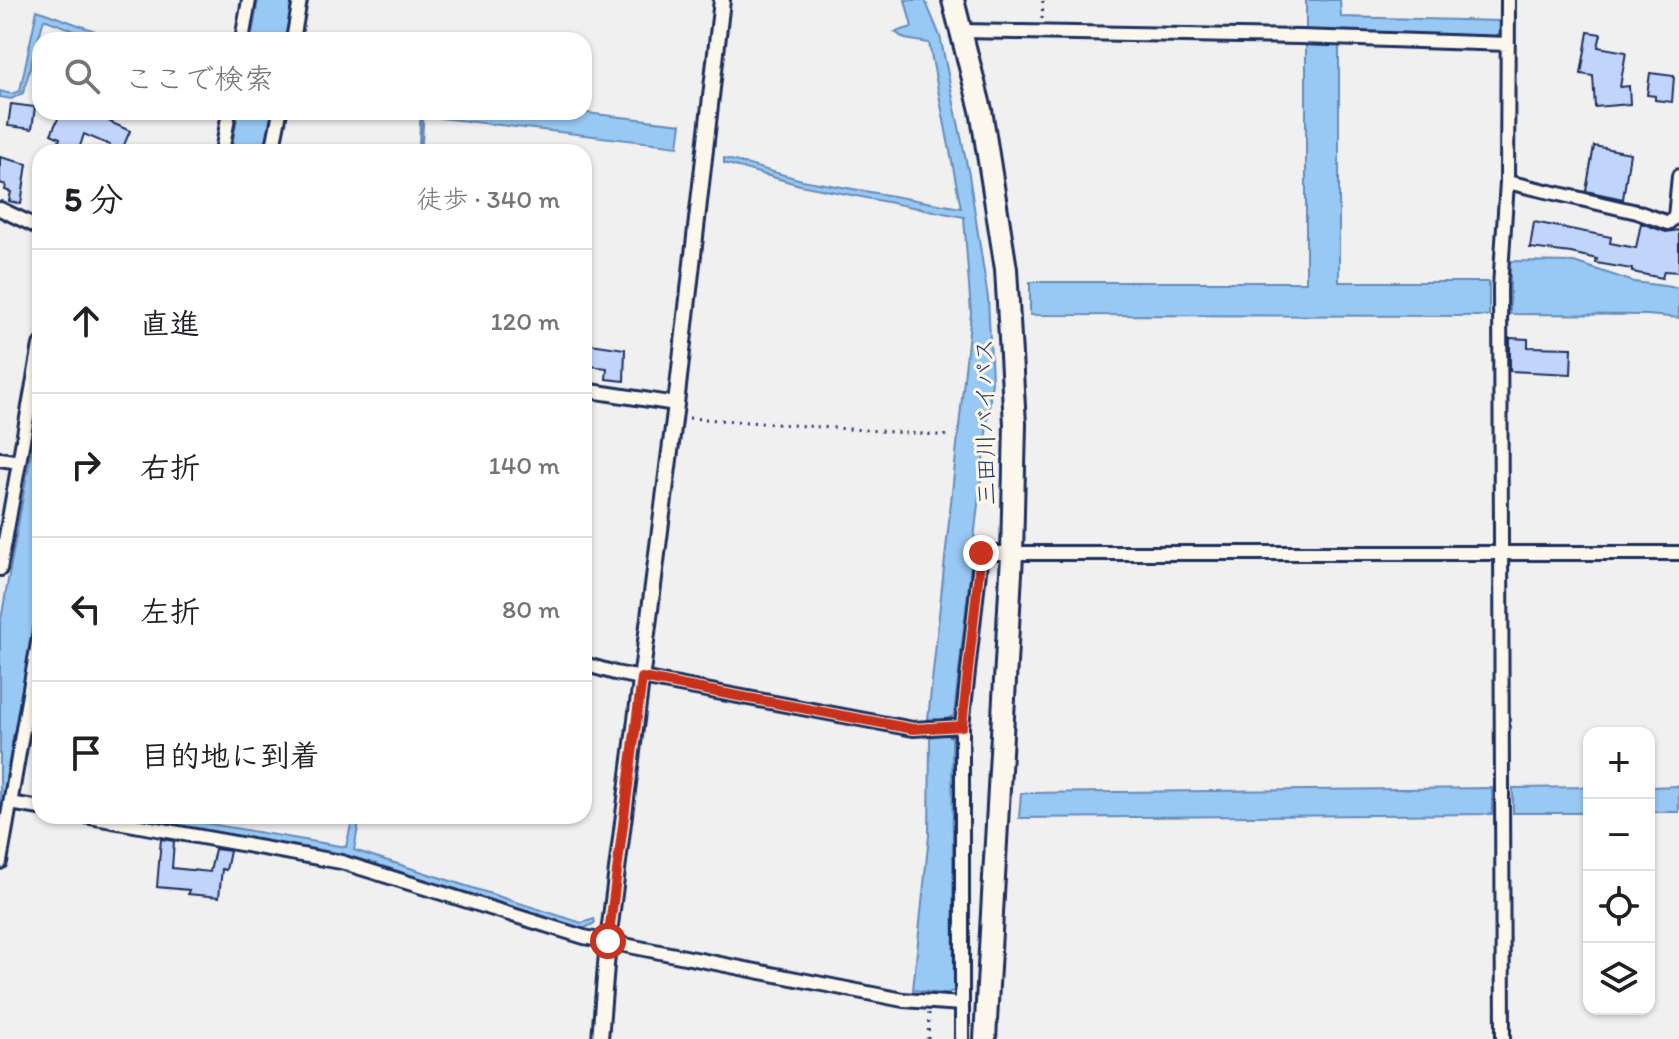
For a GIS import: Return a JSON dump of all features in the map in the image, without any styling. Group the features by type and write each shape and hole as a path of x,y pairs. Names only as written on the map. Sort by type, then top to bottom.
{"highway":[{"name":"三田川バイパス","path":"953,0 981,110 1006,269 1015,424 1012,555 985,1039"}],"street":[{"path":"243,32 249,0"},
{"path":"294,32 300,0"},
{"path":"600,1039 608,941 676,410 722,0"},
{"path":"1503,1039 1500,287 1507,182 1508,0"},
{"path":"962,31 1508,44"},
{"path":"223,144 228,120"},
{"path":"274,144 278,120"},
{"path":"1507,182 1637,212 1668,223 1675,217 1679,176"},
{"path":"0,209 32,223"},
{"path":"0,569 32,390"},
{"path":"592,392 676,410"},
{"path":"0,459 19,462"},
{"path":"962,1039 962,726 981,553 1679,553"},
{"path":"592,666 913,729 962,726"},
{"path":"0,862 2,836 32,677"},
{"path":"10,803 32,807"},
{"path":"129,824 341,862 584,937 903,1000 962,1004"}],"path":[{"path":"1042,31 1043,0"},
{"path":"676,410 952,436"},
{"path":"928,1039 929,1001"}],"water":[{"path":"258,0 292,0 286,32 252,32"},
{"path":"905,0 925,0 940,36 969,175 988,298 992,381 954,715 945,721 928,719 971,313 964,217 800,185 724,163 724,158 802,180 961,208 929,43 905,39 895,32 912,27"},
{"path":"1306,0 1340,0 1341,17 1501,21 1501,36 1306,31"},
{"path":"37,10 98,32 77,32 44,19 40,32 32,32"},
{"path":"32,34 32,61 23,93 11,99 0,97 0,91 11,94 20,91"},
{"path":"1306,42 1339,43 1339,282 1489,282 1489,316 1030,315 1030,282 1306,282"},
{"path":"592,114 681,124 678,146 457,120 592,120"},
{"path":"237,120 271,120 266,144 232,144"},
{"path":"1510,261 1574,262 1634,282 1679,288 1679,318 1510,314"},
{"path":"32,447 32,635 0,812 0,625"},
{"path":"945,734 952,737 954,991 944,994 913,990 929,836 930,737"},
{"path":"1679,786 1679,812 1655,812 1655,787"},
{"path":"1583,787 1583,813 1513,813 1513,788"},
{"path":"1492,788 1492,814 1019,818 1021,793"},
{"path":"169,824 210,824 346,847 351,824 359,824 354,850 582,923 594,919 595,923 583,929 343,854"}],"building":[{"path":"1588,32 1601,34 1598,47 1626,52 1620,87 1629,86 1630,104 1595,107 1593,76 1581,74"},
{"path":"1650,73 1674,76 1672,102 1655,100 1655,96 1647,95"},
{"path":"11,104 32,107 32,129 8,126"},
{"path":"57,120 111,120 130,131 124,144 108,144 84,134 81,144 58,144 60,138 51,134"},
{"path":"1594,146 1630,153 1623,199 1586,191"},
{"path":"0,157 27,164 21,204 9,201 11,192 0,183"},
{"path":"1534,222 1611,237 1610,243 1636,248 1641,223 1666,232 1679,230 1679,272 1664,271 1662,278 1596,263 1597,259 1571,253 1530,248"},
{"path":"1510,338 1528,339 1528,347 1572,348 1571,374 1510,371"},
{"path":"592,344 625,349 624,381 606,379 607,368 592,366"},
{"path":"161,839 174,841 172,868 210,872 215,849 230,851 226,870 222,869 219,897 157,887"}],"waterway":[{"path":"420,144 422,120"}],"route":[{"path":"608,941 642,678 913,729 962,726 981,553"}]}
